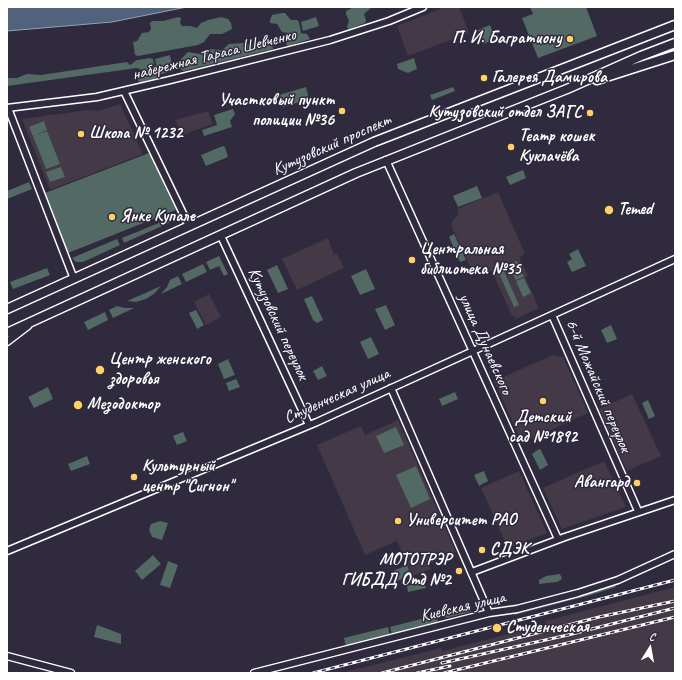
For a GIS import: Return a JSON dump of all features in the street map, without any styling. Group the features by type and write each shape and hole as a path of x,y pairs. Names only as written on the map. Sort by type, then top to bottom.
{"main road":[{"name":"Кутузовский проспект","path":"7,309 74,280 374,142 675,25"},
{"name":"Кутузовский проспект","path":"7,333 386,160 567,89 641,56 675,43"},
{"name":"Кутузовский проспект","path":"567,89 642,67 675,55"}],"street":[{"name":"набережная Тараса Шевченко","path":"8,108 97,97 124,92 330,40 389,21 423,7"},
{"path":"124,92 189,226"},
{"path":"8,108 74,280"},
{"name":"улица Дунаевского","path":"386,160 558,539"},
{"name":"Кутузовский переулок","path":"221,236 309,424"},
{"name":"Студенческая улица","path":"7,551 309,424 675,259"},
{"name":"6-й Можайский переулок","path":"552,315 638,511"},
{"path":"7,342 36,320"},
{"path":"391,388 490,613"},
{"path":"472,572 558,539 638,511 675,500"},
{"name":"Киевская улица","path":"254,673 490,613 517,609 599,587 675,554"},
{"path":"7,656 71,673"}],"shaded area":[{"path":"445,7 459,7 469,33 408,56 397,26"},
{"name":"Школа № 1232","path":"120,104 143,154 50,190 22,119 88,110 98,111"},
{"path":"208,111 213,124 182,135 175,120"},
{"path":"498,192 525,254 519,257 528,276 525,277 539,308 516,319 514,315 512,316 492,271 486,273 484,268 470,267 451,225 454,218 459,215 457,209"},
{"path":"328,238 334,255 337,254 344,268 297,290 282,259"},
{"path":"209,294 221,317 206,325 194,302"},
{"name":"Детский сад №1892","path":"553,355 563,357 588,413 522,443 494,381"},
{"path":"632,394 661,456 627,471 599,409"},
{"path":"398,420 456,552 429,564 431,569 413,576 397,541 365,555 317,445 361,426 365,435"},
{"path":"604,461 626,507 562,529 543,488"},
{"path":"519,471 547,533 508,548 481,488"},
{"path":"675,587 675,673 341,673 441,648 443,651 546,624 545,621"}],"green space":[{"path":"354,7 372,7 364,14 366,20 365,23 349,29 347,27 349,21 346,11"},
{"path":"530,7 586,7 597,36 538,58 522,18 533,14"},
{"path":"285,13 291,20 297,20 299,22 301,33 307,34 310,39 288,46 286,44 289,36 288,33 282,32 277,24 270,23 272,15"},
{"path":"178,17 181,18 180,23 182,26 197,28 201,23 221,17 228,19 231,23 232,29 222,34 210,34 204,42 198,45 138,56 135,55 133,42 137,41 142,33 149,32 151,29 150,23 152,21 163,21"},
{"path":"316,17 319,26 303,31 301,22"},
{"path":"490,25 496,39 483,44 478,30"},
{"path":"266,42 272,43 273,49 183,71 177,67 179,61 188,52 201,54 209,49 222,50 229,44 243,43 260,46"},
{"path":"170,55 173,71 158,75 155,59"},
{"path":"414,58 417,69 408,73 398,69 397,64"},
{"path":"153,59 157,78 142,82 139,82 138,79 142,70 137,68 7,86 7,78 17,78 27,74 41,75 127,62 130,65 137,60"},
{"path":"306,87 309,99 283,107 279,95"},
{"path":"453,87 455,91 432,100 430,95"},
{"path":"233,109 235,114 230,121 232,127 204,136 202,130 217,125 214,115"},
{"path":"44,121 47,130 33,136 29,127"},
{"path":"47,131 60,164 46,169 33,136"},
{"path":"223,146 225,147 228,157 206,166 201,155"},
{"path":"149,153 176,210 68,253 45,193"},
{"path":"61,167 65,177 50,182 46,172"},
{"path":"523,170 526,178 510,185 506,177"},
{"path":"29,182 32,189 7,199 7,191"},
{"path":"477,186 482,198 458,207 453,196"},
{"path":"176,216 171,222 124,243 122,238"},
{"path":"454,234 466,260 460,262 449,237"},
{"path":"117,239 120,245 83,262 76,262 72,258"},
{"path":"578,249 586,266 572,272 567,262 572,259 569,254"},
{"path":"219,256 228,274 224,276 219,266 210,270 206,262"},
{"path":"517,261 524,277 516,280 508,265"},
{"path":"203,264 207,272 186,282 182,274"},
{"path":"277,265 288,289 278,293 267,270"},
{"path":"502,267 519,305 514,307 497,269"},
{"path":"47,268 50,275 13,289 10,282"},
{"path":"366,269 375,289 360,295 351,276"},
{"path":"178,276 182,284 161,294 167,287 170,280"},
{"path":"524,278 531,293 523,297 516,281"},
{"path":"161,286 155,293 146,299 136,302 127,301"},
{"path":"312,296 323,320 317,323 313,320 304,299"},
{"path":"386,305 395,325 385,330 375,309"},
{"path":"117,306 134,308 113,318 109,310"},
{"path":"196,310 204,325 197,329 189,313"},
{"path":"105,312 108,320 88,330 84,322"},
{"path":"611,325 617,339 607,343 601,330"},
{"path":"371,337 379,354 368,359 360,342"},
{"path":"228,359 235,375 224,379 218,364"},
{"path":"322,366 327,376 318,380 313,371"},
{"path":"236,379 240,387 229,391 226,383"},
{"path":"48,387 53,399 34,408 28,397"},
{"path":"455,392 458,399 442,406 439,399"},
{"path":"648,400 655,416 649,419 642,403"},
{"path":"396,427 404,445 384,453 376,436"},
{"path":"183,432 187,441 177,445 173,436"},
{"path":"539,449 541,450 548,465 540,470 532,454"},
{"path":"87,456 90,464 71,471 68,464"},
{"path":"416,466 430,499 411,508 396,475"},
{"path":"484,471 488,481 479,486 474,475"},
{"path":"160,521 168,523 162,540 152,537 149,530 151,524"},
{"path":"153,555 161,564 142,580 135,571"},
{"path":"168,561 178,565 170,588 160,585"},
{"path":"407,565 411,575 395,582 391,572"},
{"path":"560,574 562,579 557,582 539,584 539,580 546,576"},
{"path":"424,581 426,588 408,592 407,586"},
{"path":"615,585 616,587 591,595 514,615 514,613"},
{"path":"470,606 471,612 446,618 444,613"},
{"path":"436,615 438,623 392,635 390,627"},
{"path":"97,625 121,634 121,644 94,637"},
{"path":"388,627 390,636 346,647 344,638"}],"water":[{"path":"7,7 187,7 112,22 7,31"}],"railway":[{"path":"313,673 675,580"},
{"path":"382,673 599,617 675,601"},
{"path":"442,663 568,635 675,608"},
{"path":"444,673 675,617"},
{"path":"417,673 450,666"}],"place":[{"name":"П. И. Багратиону","path":"570,39"},
{"name":"Галерея Дамирова","path":"484,78"},
{"name":"Участковый пункт полиции №36","path":"342,111"},
{"name":"Кутузовский отдел ЗАГС","path":"590,113"},
{"name":"Школа № 1232","path":"81,134"},
{"name":"Театр кошек Куклачёва","path":"511,147"},
{"name":"Temed","path":"609,210"},
{"name":"Янке Купале","path":"112,217"},
{"name":"Центральная библиотека №35","path":"412,260"},
{"name":"Центр женского здоровья","path":"100,370"},
{"name":"Детский сад №1892","path":"543,401"},
{"name":"Мезодоктор","path":"78,405"},
{"name":"Культурный центр \"Сигнон\"","path":"134,477"},
{"name":"Авангард","path":"637,483"},
{"name":"Университет РАО","path":"398,521"},
{"name":"СДЭК","path":"482,550"},
{"name":"МОТОТРЭР ГИБДД Отд №2","path":"459,571"},
{"name":"Студенческая","path":"497,628"}]}
